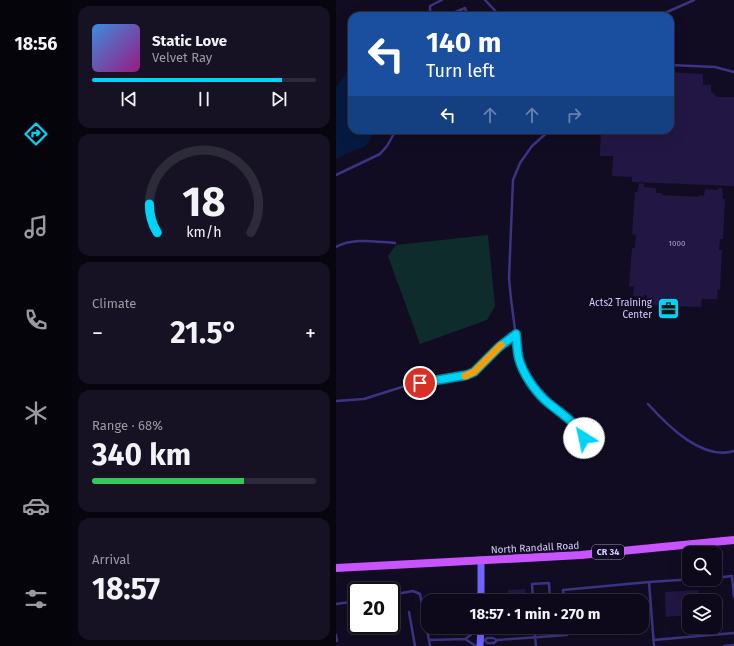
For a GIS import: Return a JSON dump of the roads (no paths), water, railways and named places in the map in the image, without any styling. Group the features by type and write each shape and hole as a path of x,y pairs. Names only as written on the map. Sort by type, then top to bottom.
{"main road":[{"name":"North Randall Road","path":"336,568 581,555 734,540"}],"street":[{"path":"481,560 481,594"}],"lane":[{"path":"430,12 430,6 442,0"},
{"path":"485,0 496,12"},
{"path":"667,12 694,0"},
{"path":"456,12 465,8 466,12"},
{"path":"674,65 715,67 734,72"},
{"path":"336,175 380,154 387,146 394,134"},
{"path":"546,134 532,146 520,163 513,180 509,278 519,360 534,386 546,400 580,430 584,438"},
{"path":"336,247 342,243 357,241 395,243"},
{"path":"336,401 364,399 405,386 467,375 474,372 499,347 516,334"},
{"path":"648,404 667,425 687,440 716,452 728,453 734,451"},
{"path":"722,577 732,576 734,597"},
{"path":"563,594 563,590 682,580"},
{"path":"649,582 654,646"},
{"path":"533,594 532,584 549,583 550,594"},
{"path":"400,593 413,591 420,594 430,646"},
{"path":"336,604 348,602"},
{"path":"409,612 415,646"},
{"path":"653,640 734,633"},
{"path":"465,639 472,634"},
{"path":"535,634 536,646"},
{"path":"480,643 487,638 497,640 567,634"},
{"path":"336,635 336,641"},
{"path":"429,640 465,639 480,643 494,643 497,640"},
{"path":"724,646 734,645"}],"water":[{"path":"348,70 348,134 372,134 369,142 364,147 336,159 336,87"}],"place":[{"name":"Acts2 Training Center","path":"668,308"}]}
